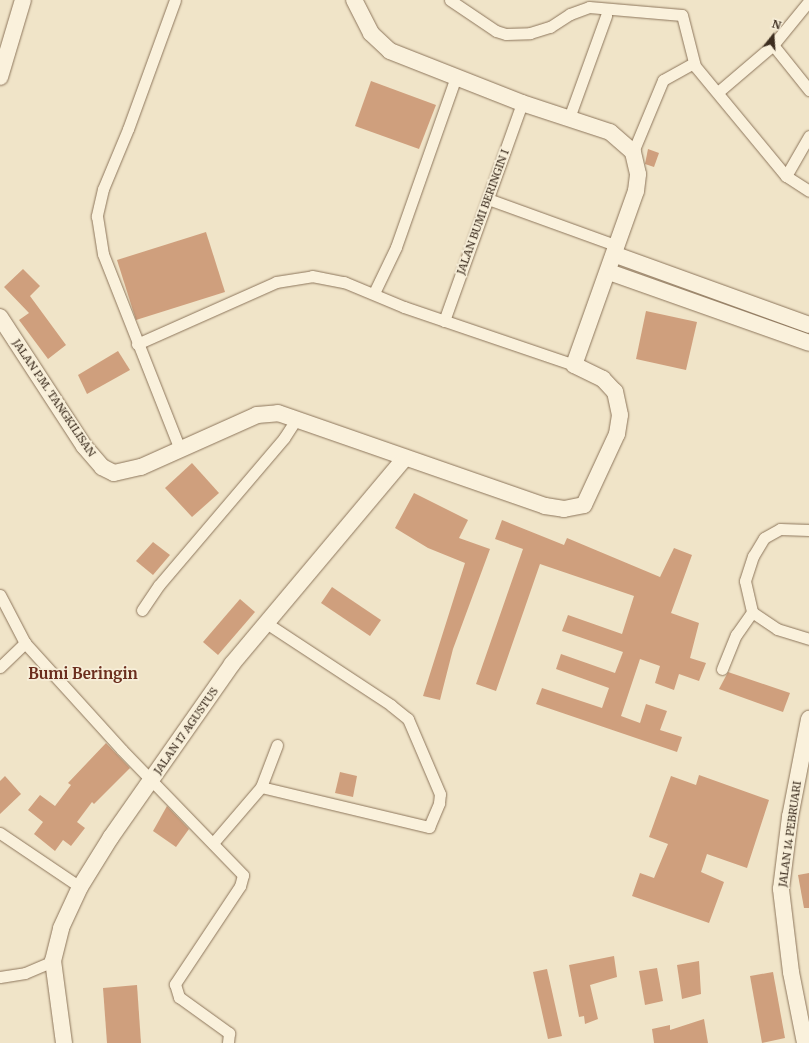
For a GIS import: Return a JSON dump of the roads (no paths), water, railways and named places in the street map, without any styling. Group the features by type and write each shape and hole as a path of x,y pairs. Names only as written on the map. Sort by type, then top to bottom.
{"street":[{"path":"0,77 5,44 23,0"},
{"path":"176,0 103,190 97,216 103,254 137,344 180,450"},
{"path":"137,344 247,294 295,277 312,276 344,282 444,321 574,365 617,250 636,191 638,174 633,152 614,134 522,102 397,54 384,47 371,33 354,0"},
{"path":"450,0 496,31 506,34 530,33 550,27 570,14 589,7 678,14 685,21 694,63 786,176 809,191"},
{"path":"718,92 773,44 809,1"},
{"path":"569,118 606,16"},
{"path":"773,44 809,90"},
{"path":"633,152 663,80 694,63"},
{"path":"374,294 396,247 456,77"},
{"name":"JALAN BUMI BERINGIN I","path":"444,321 522,102"},
{"path":"786,176 809,136"},
{"path":"488,199 617,250 685,280 766,318 809,343"},
{"path":"609,272 679,295 766,318 809,325"},
{"path":"679,295 685,280"},
{"name":"JALAN P.M. TANGKILISAN","path":"0,317 84,446 102,467 120,473 180,450 257,415 278,413 297,418 405,458 545,506 564,509 584,505 618,434 620,415 615,392 603,379 574,365"},
{"path":"142,610 159,585 284,438 297,418"},
{"name":"JALAN 17 AGUSTUS","path":"64,1043 53,961 61,928 80,887 151,780 232,664 405,458"},
{"path":"809,530 780,529 758,546 745,581 752,612 777,629 809,639"},
{"path":"0,595 25,643 151,780 238,867 243,881 217,923 178,977 175,989 179,997 229,1033 228,1043"},
{"path":"722,669 736,635 752,612"},
{"path":"261,787 429,827 440,797 411,724 404,715 266,624"},
{"path":"0,667 25,643"},
{"name":"JALAN 14 PEBRUARI","path":"805,1043 804,1007 781,889 790,817 807,738 809,719"},
{"path":"213,843 261,787 277,745"},
{"path":"0,833 80,887"},
{"path":"0,977 25,973 53,961"}],"district":[{"name":"Bumi Beringin","path":"83,674"}]}
